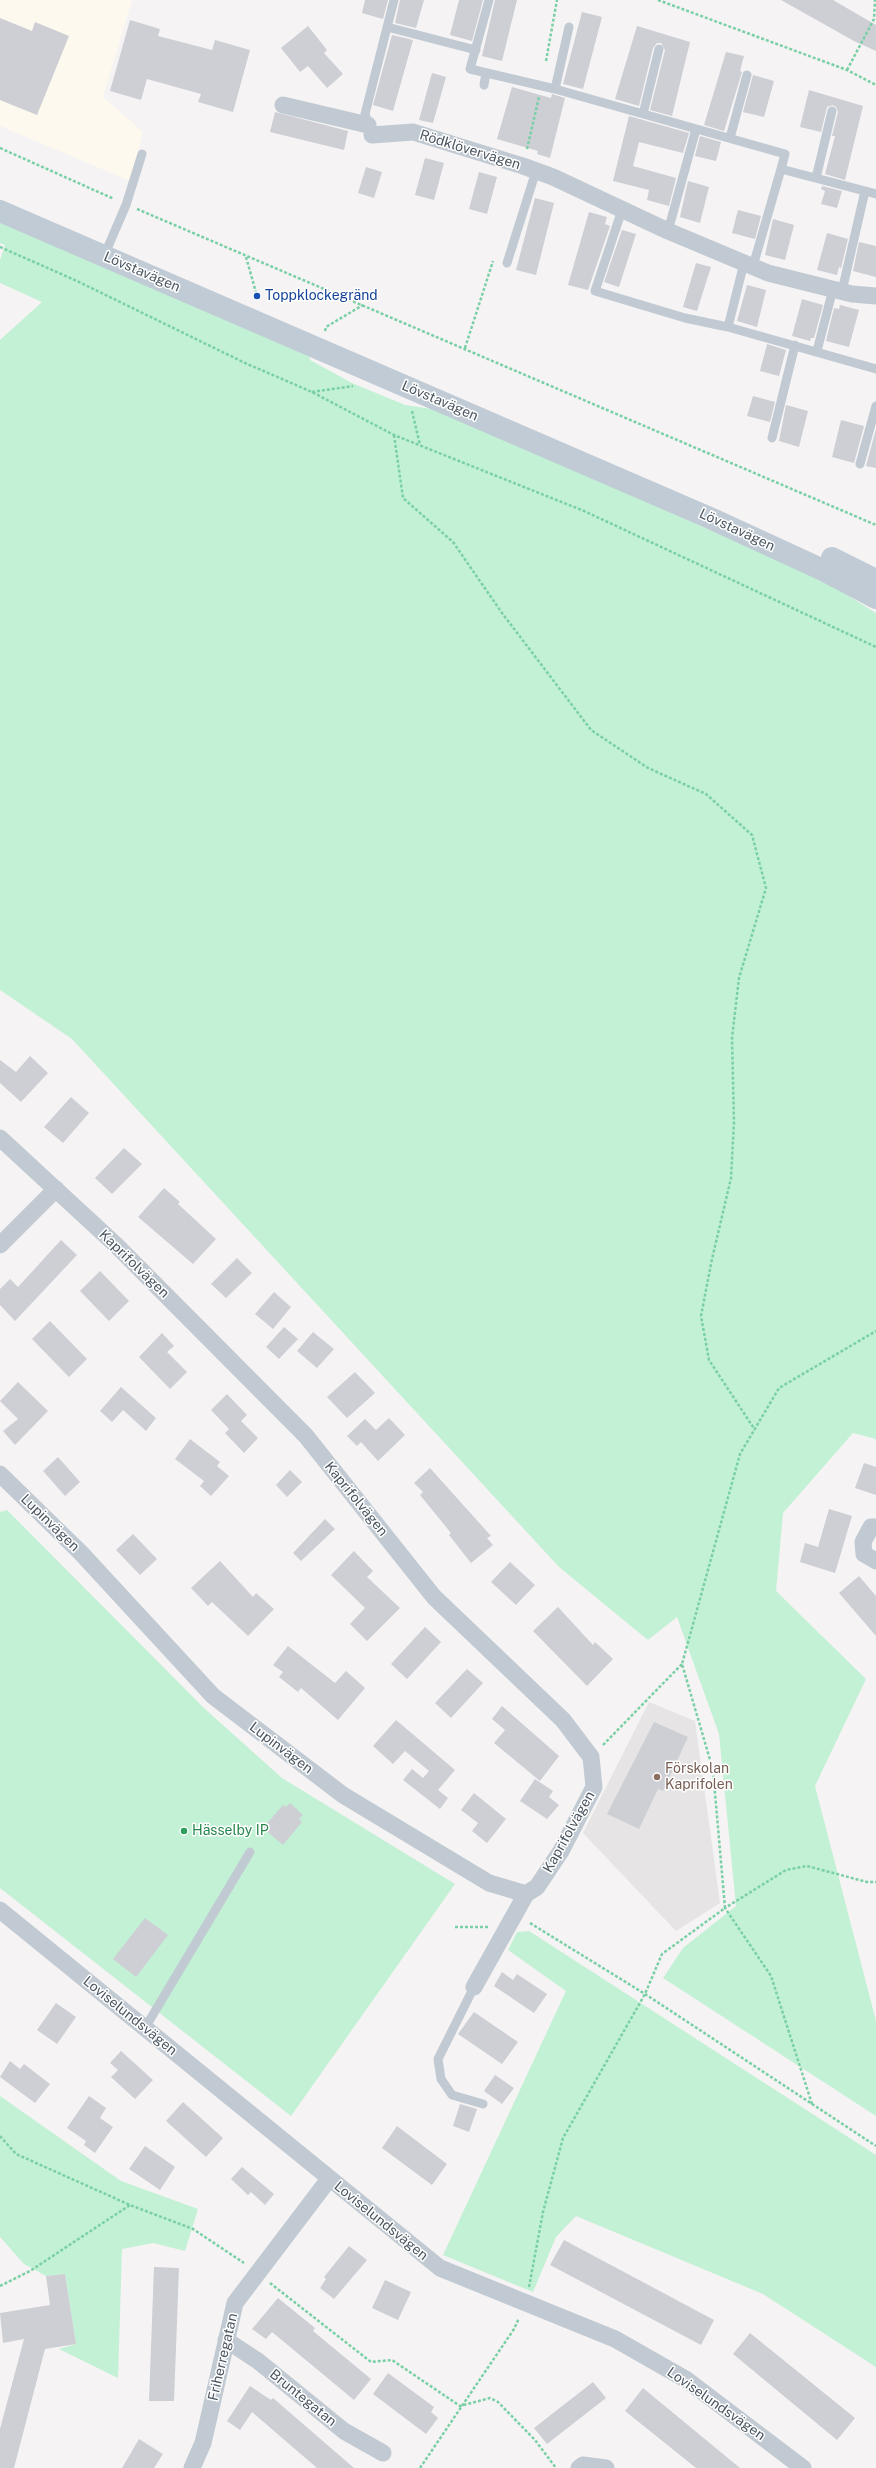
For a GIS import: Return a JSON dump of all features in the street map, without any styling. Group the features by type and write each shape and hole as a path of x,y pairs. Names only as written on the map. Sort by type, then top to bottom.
{"street":[{"name":"Rödklövervägen","path":"284,104 370,130 413,132 536,171 553,177 668,232 768,273 838,290 876,296"},
{"name":"Lövstavägen","path":"0,196 107,249 710,518 823,570 876,598"},
{"name":"Lövstavägen","path":"0,211 107,249 876,580"},
{"name":"Kaprifolvägen","path":"0,1138 121,1250 306,1436 434,1597 563,1720 591,1757 594,1787 561,1851 537,1887 526,1894"},
{"path":"0,1245 56,1189"},
{"name":"Lupinvägen","path":"0,1474 81,1553 213,1696 343,1795 489,1883 526,1894"},
{"path":"876,1527 871,1527 863,1542 864,1554 876,1561"},
{"path":"474,1987 526,1894"},
{"name":"Loviselundsvägen","path":"0,1910 440,2268 615,2340 687,2380 742,2420 801,2468"},
{"name":"Friherregatan","path":"192,2468 203,2443 235,2303 329,2179"},
{"name":"Bruntegatan","path":"226,2340 258,2361 344,2431 383,2453"},
{"path":"579,2468 583,2465 606,2468"}],"lane":[{"path":"370,130 365,114 394,0"},
{"path":"489,0 470,69 555,89 785,154 728,327"},
{"path":"387,27 476,50"},
{"path":"555,89 570,27"},
{"path":"643,114 659,49"},
{"path":"484,85 486,73"},
{"path":"730,138 747,75"},
{"path":"816,178 832,111"},
{"path":"668,232 696,129"},
{"path":"107,249 126,204 142,154"},
{"path":"781,169 876,194"},
{"name":"Rödklövervägen","path":"507,263 536,171"},
{"path":"817,351 838,290 865,191"},
{"path":"622,210 596,291 685,318 728,327 817,351 876,369"},
{"path":"772,438 795,345"},
{"path":"860,464 876,406"},
{"path":"145,2028 250,1852"},
{"path":"474,1987 438,2059 441,2079 452,2095 483,2104"}],"path":[{"path":"658,0 847,70 876,85"},
{"path":"847,70 874,19 875,0"},
{"path":"0,148 246,257 363,305 876,525"},
{"path":"0,248 77,281 245,363 312,392 394,435 584,511 876,647"},
{"path":"246,257 257,296"},
{"path":"326,327 363,305"},
{"path":"312,392 357,385"},
{"path":"411,404 420,445"},
{"path":"394,435 403,498 453,542 506,619 591,730 648,768 706,794 752,835 766,888 739,978 732,1038 734,1122 732,1178 701,1316 709,1360 755,1430"},
{"path":"591,1757 682,1664 740,1454 779,1388 876,1331"},
{"path":"682,1664 713,1770 725,1908 770,1976 812,2104"},
{"path":"420,2468 460,2406 514,2329 526,2303 543,2212 563,2138 645,1994 662,1954 725,1908 786,1870 807,1866 868,1882 876,1882"},
{"path":"526,1894 523,1918 645,1994 876,2146"},
{"path":"455,1927 508,1926"},
{"path":"0,2136 16,2154 130,2205 193,2229 258,2273 371,2362 392,2360 460,2406 490,2398 498,2402 535,2440 556,2468"},
{"path":"0,2286 30,2271 130,2205"}],"shaded area":[{"path":"0,0 132,0 103,97 143,132 130,181 0,126"},
{"name":"Förskolan Kaprifolen","path":"649,1702 695,1721 720,1903 676,1931 583,1833"}],"green space":[{"path":"0,222 309,354 310,360 352,383 405,405 439,410 821,579 876,613 876,1439 853,1433 783,1513 776,1591 866,1679 815,1786 876,2021 876,2116 663,1978 683,1948 736,1906 719,1734 677,1617 648,1640 559,1567 72,1039 0,990 0,340 42,302 0,283 0,260 5,245 0,243"},
{"name":"Hässelby IP","path":"7,1510 205,1709 282,1778 455,1884 291,2116 0,1888 0,1512"},
{"path":"529,1931 876,2155 876,2367 763,2294 576,2216 556,2237 533,2292 443,2255 566,1991 508,1950 517,1932"},
{"path":"0,2096 121,2181 198,2209 185,2251 153,2243 122,2249 118,2378 59,2349 76,2344 65,2274 46,2276 24,2264 0,2237"}],"building":[{"path":"365,0 388,0 383,19 362,13"},
{"path":"400,0 424,0 416,28 395,23"},
{"path":"459,0 483,0 472,41 450,35"},
{"path":"495,0 517,0 502,61 482,56"},
{"path":"781,0 833,0 876,25 876,51 854,41"},
{"path":"582,12 602,17 583,89 563,84"},
{"path":"0,18 32,31 35,22 69,36 37,115 0,100"},
{"path":"130,20 160,29 158,36 212,50 215,40 250,50 233,112 198,102 201,94 147,79 141,100 110,91"},
{"path":"308,26 327,50 324,53 343,74 327,88 308,66 300,72 281,48"},
{"path":"637,26 690,42 672,116 650,110 665,50 661,43 657,43 653,48 639,106 615,99"},
{"path":"392,35 413,40 393,111 373,105"},
{"path":"726,52 744,56 740,71 742,72 724,131 704,125"},
{"path":"432,73 446,77 433,123 419,120"},
{"path":"753,75 774,81 764,117 743,112"},
{"path":"512,87 551,98 552,94 565,98 550,158 537,154 538,151 497,139"},
{"path":"809,90 863,106 845,180 825,174 835,136 832,136 838,112 836,107 833,105 827,107 821,132 800,127"},
{"path":"275,112 348,131 344,150 270,132"},
{"path":"629,116 689,133 683,153 639,142 633,166 676,178 669,206 647,200 649,190 613,181"},
{"path":"700,136 721,142 716,161 695,156"},
{"path":"425,158 444,163 434,200 415,195"},
{"path":"366,167 382,172 374,198 358,193"},
{"path":"479,172 497,177 487,214 469,209"},
{"path":"688,181 709,187 700,223 680,217"},
{"path":"822,186 842,191 837,208 821,204 825,191 821,189"},
{"path":"535,198 554,203 536,275 516,270"},
{"path":"738,210 761,216 755,239 732,233"},
{"path":"589,212 607,217 605,224 610,226 588,290 568,285"},
{"path":"773,219 794,225 785,260 765,255"},
{"path":"622,230 636,234 619,287 604,282"},
{"path":"827,233 848,239 841,268 839,267 837,275 817,270"},
{"path":"859,242 876,246 876,277 853,271"},
{"path":"696,263 711,267 697,311 683,307"},
{"path":"747,285 766,290 757,327 737,321"},
{"path":"802,299 823,305 814,338 811,338 810,341 792,336"},
{"path":"840,305 859,310 849,347 826,341 834,308 839,309"},
{"path":"767,344 786,350 779,376 760,371"},
{"path":"753,396 775,402 770,422 747,416"},
{"path":"786,405 808,411 799,447 779,441"},
{"path":"841,420 864,426 854,463 832,457"},
{"path":"876,429 876,468 866,466"},
{"path":"30,1056 48,1073 21,1102 0,1083 0,1060 16,1072"},
{"path":"71,1097 89,1113 63,1143 44,1127"},
{"path":"124,1148 142,1164 112,1194 95,1178"},
{"path":"164,1188 180,1202 178,1204 216,1239 193,1264 138,1217"},
{"path":"61,1240 77,1255 15,1321 0,1305 0,1289 10,1279 18,1287"},
{"path":"237,1258 252,1273 226,1298 211,1284"},
{"path":"100,1271 129,1301 109,1321 80,1291"},
{"path":"274,1292 291,1307 273,1329 255,1314"},
{"path":"50,1321 87,1359 69,1377 32,1339"},
{"path":"284,1327 298,1339 279,1359 266,1347"},
{"path":"313,1332 334,1349 317,1368 297,1351"},
{"path":"162,1333 174,1346 167,1352 187,1372 170,1389 139,1357"},
{"path":"355,1372 375,1393 347,1418 327,1397"},
{"path":"18,1382 48,1411 15,1445 3,1431 18,1419 0,1401"},
{"path":"121,1387 156,1418 146,1431 123,1410 112,1422 100,1411"},
{"path":"227,1394 247,1415 241,1421 258,1438 244,1453 225,1433 229,1429 211,1410"},
{"path":"389,1418 405,1435 378,1461 361,1442 357,1446 347,1436 365,1419 376,1430"},
{"path":"190,1439 220,1462 217,1466 229,1476 211,1496 200,1486 204,1481 175,1459"},
{"path":"58,1457 80,1482 65,1496 43,1471"},
{"path":"864,1463 876,1467 876,1495 855,1488"},
{"path":"430,1468 491,1536 487,1538 493,1545 471,1563 449,1535 451,1533 420,1495 423,1492 414,1483"},
{"path":"290,1470 302,1482 287,1497 276,1485"},
{"path":"829,1509 852,1516 835,1573 800,1562 805,1543 818,1547"},
{"path":"325,1519 335,1529 301,1561 293,1553"},
{"path":"133,1534 157,1559 140,1575 116,1550"},
{"path":"354,1551 373,1571 367,1577 400,1608 367,1641 350,1624 365,1608 331,1575"},
{"path":"220,1561 253,1597 256,1593 274,1609 248,1636 212,1602 208,1606 191,1588"},
{"path":"510,1562 535,1585 516,1605 491,1582"},
{"path":"859,1576 876,1596 876,1636 839,1593"},
{"path":"558,1607 593,1645 595,1642 613,1659 587,1686 533,1631"},
{"path":"425,1627 441,1642 407,1679 391,1664"},
{"path":"288,1646 335,1683 346,1671 365,1688 338,1720 301,1688 298,1692 279,1677 283,1672 273,1665"},
{"path":"467,1669 483,1683 451,1718 435,1703"},
{"path":"502,1706 559,1756 540,1781 494,1743 505,1730 492,1719"},
{"path":"396,1720 455,1770 438,1790 448,1798 440,1809 403,1780 412,1769 423,1778 429,1771 405,1751 393,1764 373,1746"},
{"path":"654,1722 688,1737 663,1791 658,1789 639,1829 607,1814"},
{"path":"535,1779 553,1791 549,1797 559,1805 547,1819 520,1801"},
{"path":"474,1793 506,1819 487,1843 472,1831 478,1823 461,1810"},
{"path":"290,1803 303,1815 299,1819 302,1822 283,1845 263,1828 283,1805 286,1807"},
{"path":"145,1918 168,1935 136,1977 113,1959"},
{"path":"502,1972 513,1980 517,1974 547,1994 534,2013 494,1986"},
{"path":"56,2003 76,2017 57,2044 37,2030"},
{"path":"474,2012 518,2042 502,2064 458,2034"},
{"path":"121,2051 153,2080 135,2099 111,2077 118,2070 110,2063"},
{"path":"10,2061 20,2069 24,2064 50,2084 35,2103 0,2077"},
{"path":"495,2075 514,2088 502,2104 484,2091"},
{"path":"89,2096 106,2108 100,2118 113,2127 95,2153 84,2145 86,2141 67,2128"},
{"path":"183,2102 223,2138 206,2157 166,2121"},
{"path":"460,2104 477,2109 469,2132 453,2126"},
{"path":"397,2126 447,2164 432,2185 382,2148"},
{"path":"145,2146 175,2167 160,2190 129,2169"},
{"path":"242,2167 274,2194 265,2205 251,2192 248,2195 231,2179"},
{"path":"564,2240 714,2320 701,2345 550,2265"},
{"path":"349,2246 367,2260 334,2299 320,2288 326,2279 324,2277"},
{"path":"154,2267 179,2268 174,2401 149,2401"},
{"path":"65,2274 76,2344 45,2349 14,2468 0,2468 0,2429 24,2339 3,2343 0,2313 50,2305 46,2276"},
{"path":"385,2280 411,2292 398,2320 372,2308"},
{"path":"278,2298 315,2328 313,2331 371,2379 354,2400 272,2332 266,2339 252,2329"},
{"path":"750,2333 855,2418 837,2440 733,2354"},
{"path":"388,2373 434,2407 431,2412 438,2418 426,2434 373,2394"},
{"path":"593,2382 606,2398 547,2444 534,2428"},
{"path":"250,2386 271,2400 273,2398 354,2468 317,2468 252,2412 240,2430 227,2421"},
{"path":"643,2388 740,2468 696,2468 625,2411"},
{"path":"139,2439 163,2454 154,2468 122,2468"}],"place":[{"name":"Toppklockegränd","path":"257,296"},
{"name":"Förskolan Kaprifolen","path":"657,1777"},
{"name":"Hässelby IP","path":"184,1831"}]}
